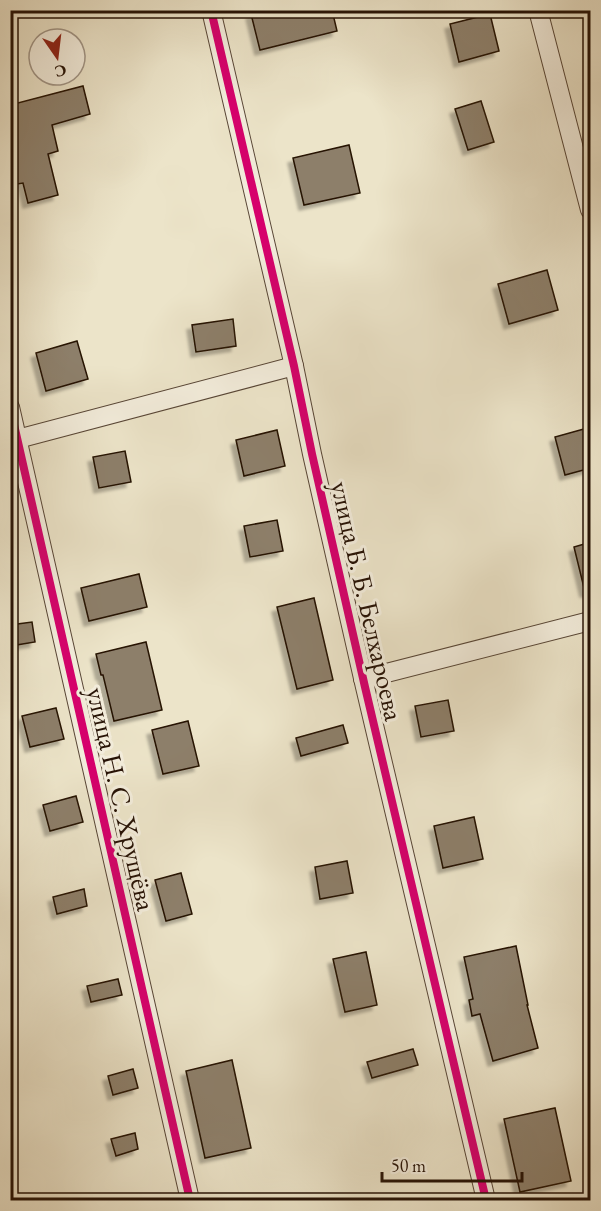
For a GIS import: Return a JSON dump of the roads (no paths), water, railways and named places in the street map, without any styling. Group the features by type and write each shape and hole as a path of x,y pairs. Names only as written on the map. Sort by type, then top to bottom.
{"street":[{"name":"улица Б. Б. Белхароева","path":"211,10 294,366 363,679 486,1200"},
{"path":"538,10 591,210"},
{"path":"15,440 294,366"},
{"name":"улица Н. С. Хрущёва","path":"10,407 15,440 190,1200"},
{"path":"363,679 591,621"}]}
